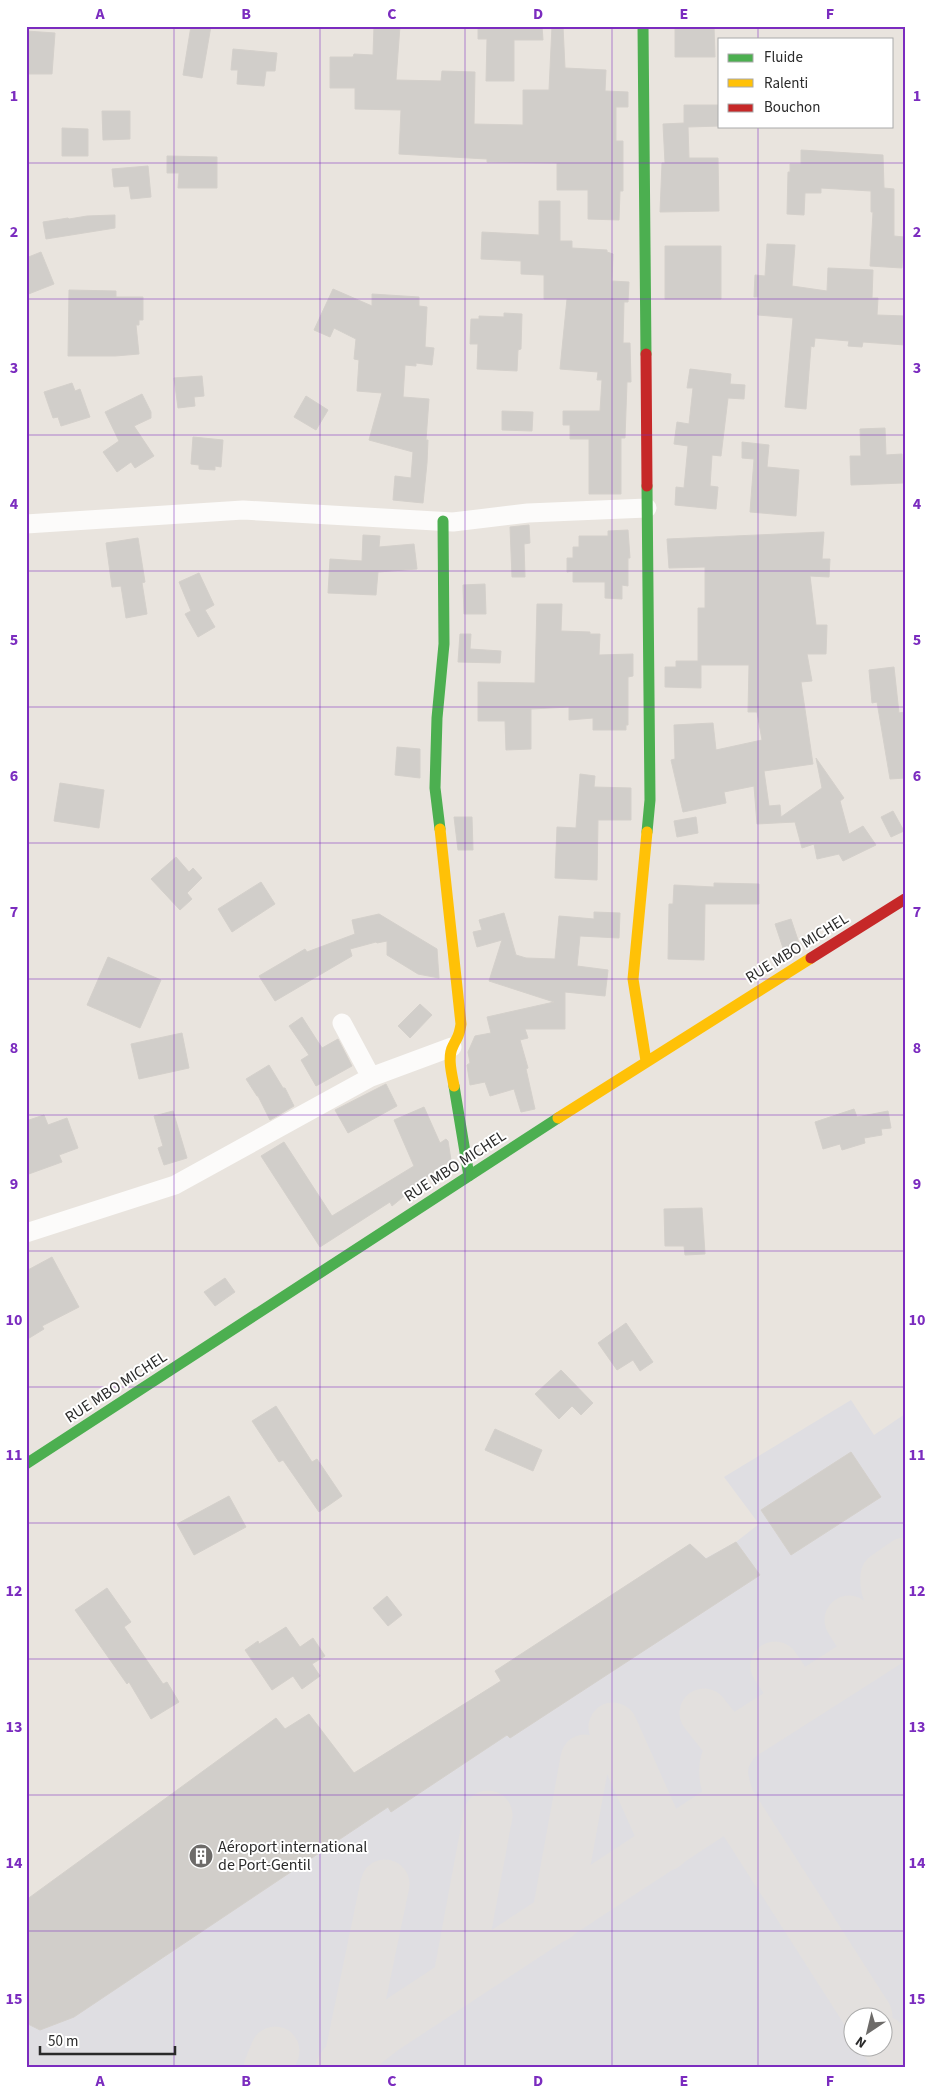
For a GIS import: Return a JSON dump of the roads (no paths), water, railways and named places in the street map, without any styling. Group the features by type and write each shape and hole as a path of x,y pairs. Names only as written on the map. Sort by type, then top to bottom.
{"street":[{"path":"643,26 650,800 633,979 646,1061"},
{"path":"26,524 243,510 443,521 528,513 648,508"},
{"path":"443,521 444,644 437,718 435,788 461,1024 458,1038 452,1047 451,1066 468,1176"},
{"name":"RUE MBO MICHEL","path":"26,1464 646,1061 905,899"},
{"path":"342,1023 371,1077"},
{"path":"26,1234 175,1185 371,1077 452,1047"}],"place":[{"name":"Aéroport international de Port-Gentil","path":"201,1856"}]}
